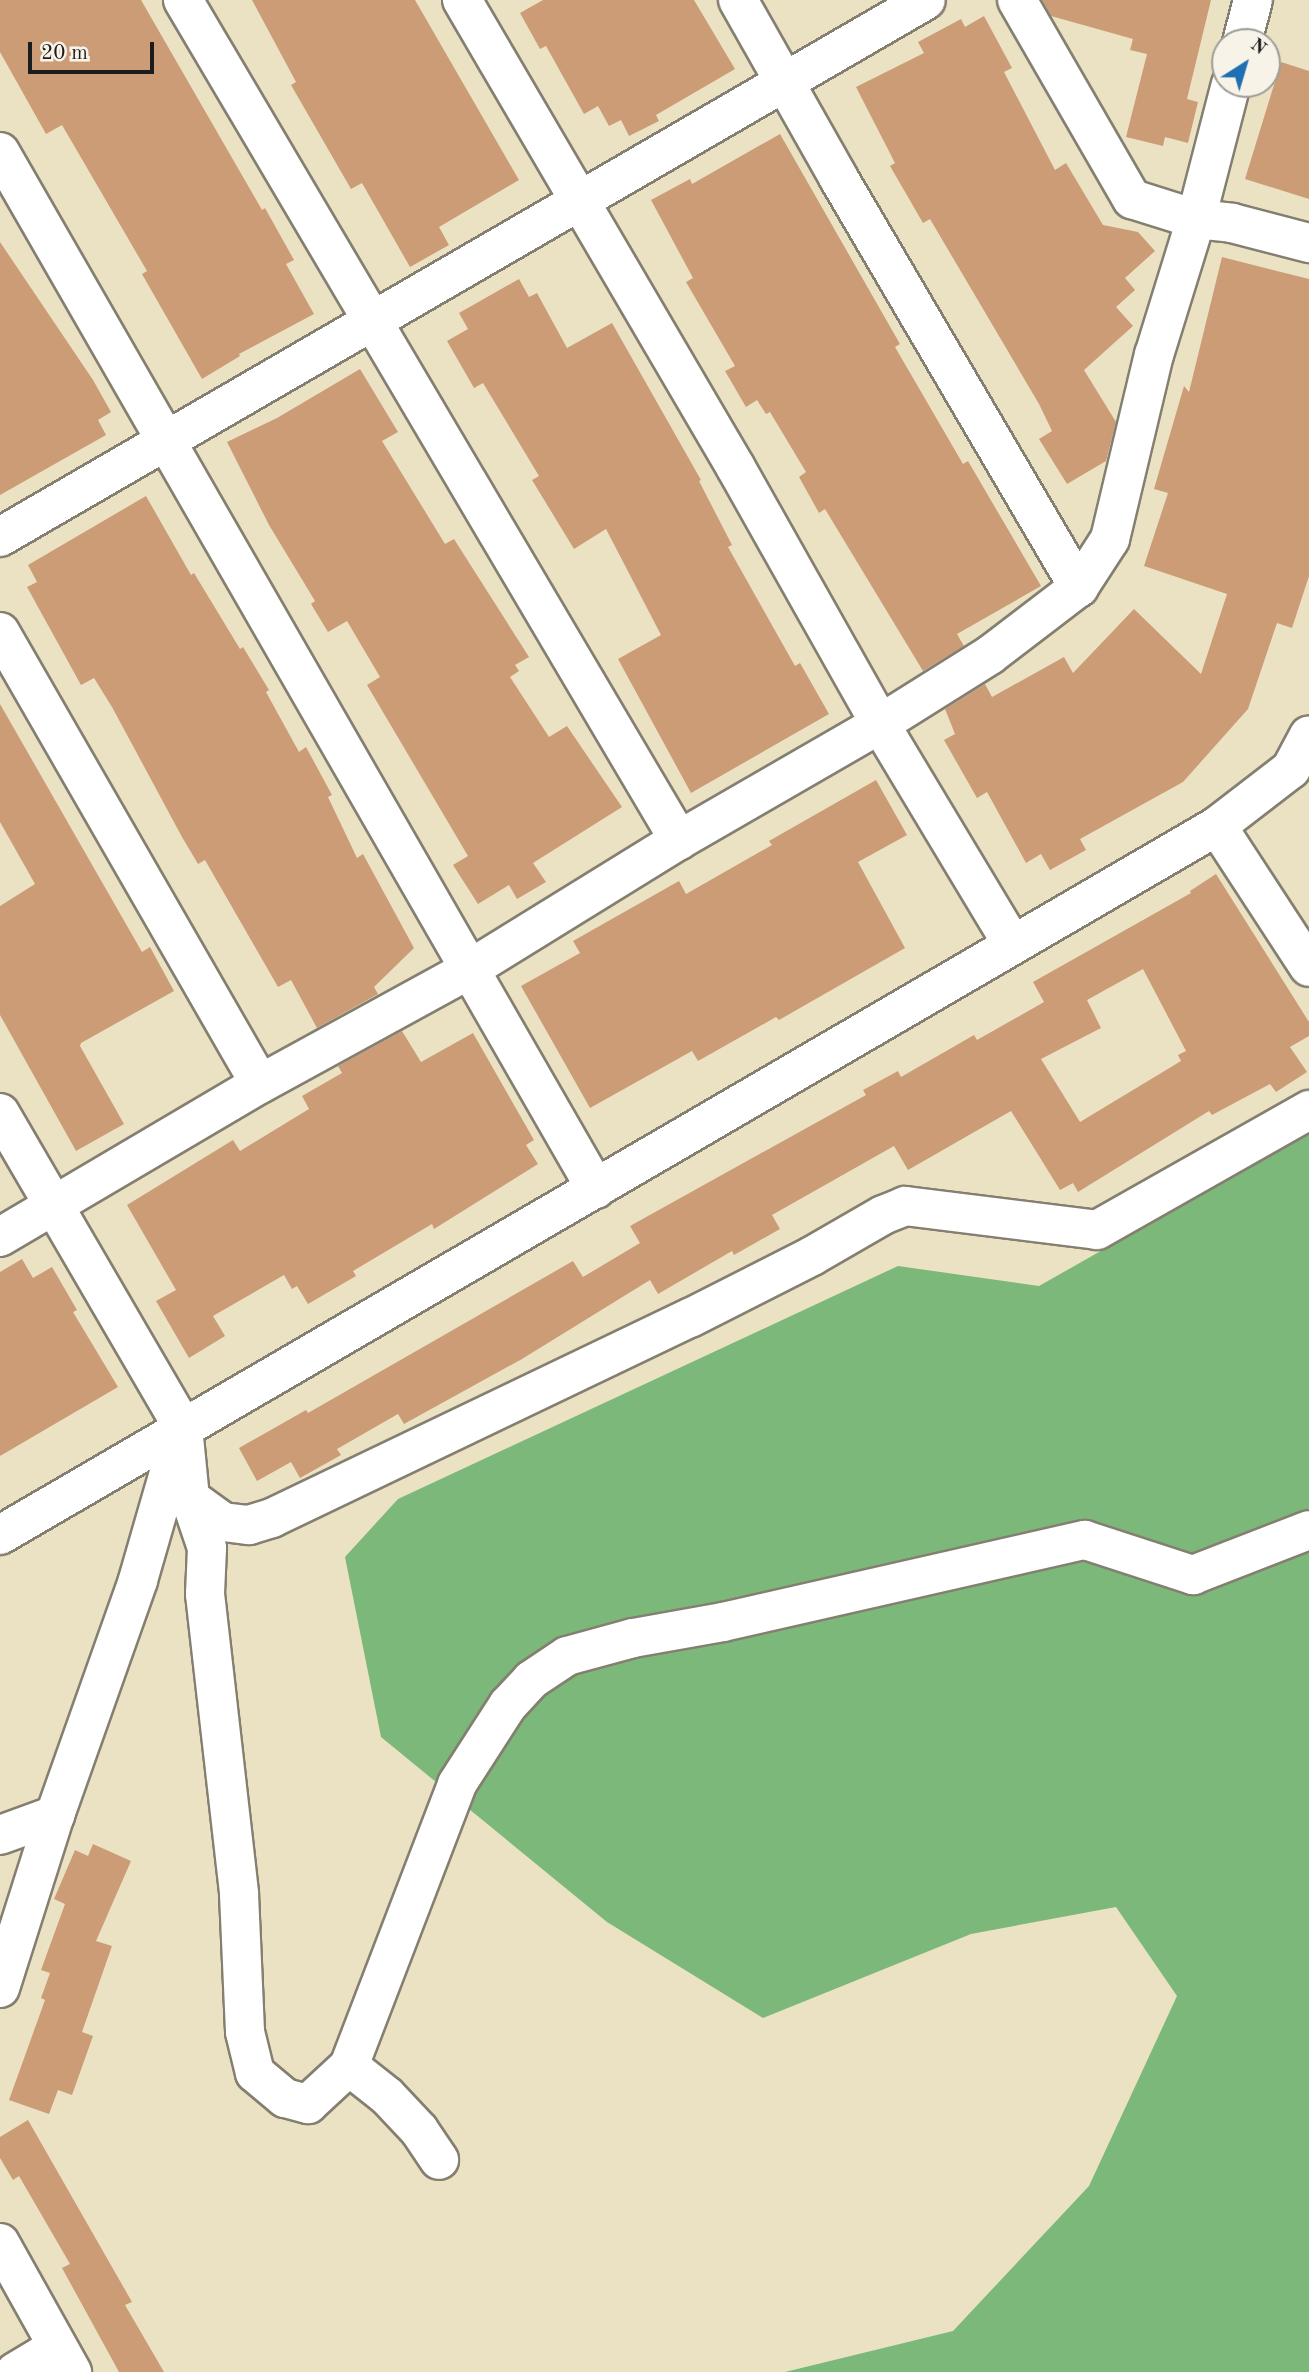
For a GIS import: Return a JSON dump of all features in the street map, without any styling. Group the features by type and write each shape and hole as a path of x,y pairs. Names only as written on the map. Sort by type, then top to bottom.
{"street":[{"path":"183,0 679,840"},
{"path":"462,0 736,468 880,724 1012,944"},
{"path":"738,0 1079,587"},
{"path":"0,537 926,0"},
{"path":"1017,0 1132,199 1196,219 1232,223 1309,243"},
{"path":"1246,28 1253,0"},
{"path":"0,1237 260,1084 470,969 679,840 880,724 990,655 1079,587 1110,539 1154,355 1196,219 1227,98"},
{"path":"0,152 596,1189"},
{"path":"0,632 260,1084"},
{"path":"0,1535 1217,826 1291,769 1309,735"},
{"path":"1217,826 1309,967"},
{"path":"190,1498 223,1522 248,1525 272,1518 690,1318 812,1256 883,1214 905,1206 1097,1230 1309,1110"},
{"path":"0,1113 183,1427 190,1498 207,1548 205,1594 239,1894 245,2032 255,2073 285,2098 308,2104 349,2066 457,1784 508,1705 531,1680 567,1656 633,1638 723,1622 1085,1540 1193,1574 1309,1530"},
{"path":"0,1987 55,1815 138,1580 183,1427"},
{"path":"0,1835 55,1815"},
{"path":"349,2066 387,2096 419,2130 439,2160"},
{"path":"0,2243 65,2359 15,2372"}],"green space":[{"path":"1309,1133 1309,2372 785,2372 953,2331 1089,2186 1177,1996 1116,1907 971,1934 763,2018 607,1922 381,1737 345,1557 398,1499 898,1266 1039,1286"}],"building":[{"path":"0,0 141,0 262,210 265,208 294,260 286,264 314,314 239,354 240,356 202,379 142,274 147,271 62,125 46,134 0,52"},
{"path":"252,0 415,0 519,180 439,227 449,245 410,267 362,183 351,189 291,85 296,82"},
{"path":"543,0 694,0 735,69 656,115 659,121 629,136 621,120 609,126 598,106 584,114 546,46 540,49 520,13"},
{"path":"1042,0 1211,0 1187,99 1198,102 1188,143 1165,137 1163,146 1126,137 1147,54 1130,50 1133,39 1051,16"},
{"path":"984,16 1012,68 1004,72 1055,170 1066,163 1103,225 1138,232 1155,251 1125,278 1135,290 1116,307 1133,326 1084,370 1116,422 1106,461 1067,484 1039,439 1052,431 1039,404 930,219 923,223 890,166 895,163 856,87 924,53 918,42 961,19 965,27"},
{"path":"1281,62 1309,71 1309,199 1245,179 1270,98 1281,98"},
{"path":"780,134 900,344 895,347 963,464 968,461 1041,586 957,634 964,646 923,671 825,509 819,513 799,477 806,472 770,412 766,414 757,400 746,407 725,371 735,366 686,282 693,278 651,200 690,179 692,184"},
{"path":"0,242 93,380 111,412 98,420 106,435 0,495"},
{"path":"1222,257 1309,279 1309,576 1292,628 1277,623 1248,709 1183,782 1080,839 1086,850 1050,870 1041,854 1026,863 987,792 977,798 944,740 955,734 945,709 985,684 992,697 1064,657 1073,673 1134,609 1201,674 1227,594 1144,566 1168,493 1154,489 1184,386 1189,392"},
{"path":"519,279 529,297 537,293 567,348 612,323 701,480 699,481 732,545 728,547 795,666 800,663 829,714 691,793 618,659 661,635 606,529 574,549 532,480 539,476 483,383 474,388 447,341 468,329 459,313"},
{"path":"360,369 398,432 382,441 445,544 454,539 529,657 515,665 519,671 510,677 549,737 567,726 622,807 533,863 546,882 517,899 509,885 478,904 453,865 468,856 367,685 380,677 347,621 328,632 311,604 315,601 269,525 227,442 277,418"},
{"path":"146,496 191,575 194,573 240,649 243,647 269,690 266,692 299,752 306,747 332,795 328,797 357,858 363,854 414,948 374,987 378,994 317,1028 291,980 278,987 205,860 198,864 94,678 81,685 27,587 37,582 28,565"},
{"path":"0,704 142,952 150,947 174,991 81,1043 80,1046 124,1124 76,1151 0,1015 0,906 35,884 0,822"},
{"path":"876,780 907,835 858,862 905,948 779,1020 776,1017 698,1061 692,1051 590,1108 521,986 580,953 573,941 679,881 686,894 772,845 769,841"},
{"path":"1216,874 1309,1022 1309,1036 1290,1047 1307,1072 1276,1092 1270,1084 1212,1115 1209,1111 1078,1192 1073,1183 1060,1190 1011,1111 908,1170 894,1146 772,1215 780,1229 734,1255 732,1251 658,1294 650,1280 522,1359 404,1424 398,1414 337,1449 341,1455 300,1478 291,1462 257,1481 239,1448 306,1410 308,1413 573,1261 583,1277 640,1243 630,1226 866,1095 863,1090 898,1071 901,1077 974,1035 977,1040 1044,1002 1033,982 1191,893 1190,891","holes":["1143,969 1186,1051 1178,1055 1181,1061 1080,1122 1041,1059 1101,1028 1087,1000"]},
{"path":"402,1031 421,1062 473,1033 534,1140 526,1145 538,1164 434,1229 432,1224 353,1271 356,1276 308,1304 297,1286 292,1289 284,1275 213,1316 225,1336 189,1358 156,1301 176,1290 127,1205 233,1140 240,1151 309,1109 302,1096 342,1073 338,1066"},
{"path":"22,1259 33,1278 52,1267 77,1310 73,1312 118,1387 0,1456 0,1272"},
{"path":"93,1844 131,1861 96,1941 112,1946 82,2032 93,2036 72,2095 58,2090 49,2114 9,2100 45,2000 41,1998 50,1973 41,1970 65,1904 54,1899 75,1850 88,1856"},
{"path":"28,2120 132,2302 125,2305 164,2372 119,2372 62,2268 70,2264 19,2176 13,2180 0,2158 0,2137"}]}
